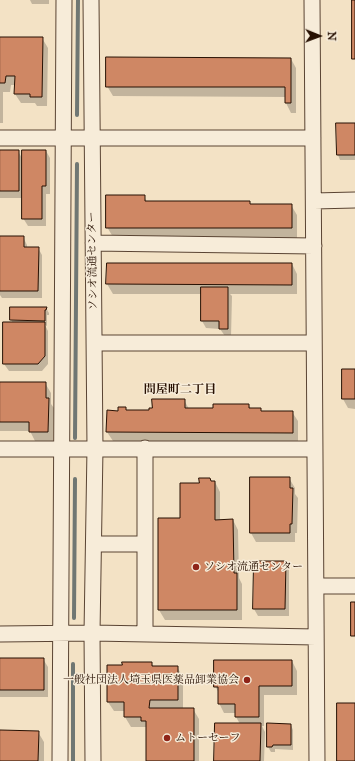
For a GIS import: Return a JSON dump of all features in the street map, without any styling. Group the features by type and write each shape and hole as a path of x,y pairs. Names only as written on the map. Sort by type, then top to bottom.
{"street":[{"path":"60,761 64,0"},
{"name":"ソシオ流通センター","path":"91,0 95,448 92,633 93,761"},
{"path":"312,0 317,761"},
{"path":"0,138 313,138"},
{"path":"314,201 355,200"},
{"path":"93,243 314,246"},
{"path":"94,343 314,343"},
{"path":"145,448 145,634"},
{"path":"0,449 315,449"},
{"path":"94,544 145,544"},
{"path":"316,586 355,586"},
{"path":"0,634 92,633 316,637"}],"building":[{"path":"352,0 355,0 355,59 352,59"},
{"path":"0,37 43,37 42,97 30,97 30,94 14,94 15,76 6,76 5,83 0,83"},
{"path":"106,57 291,58 291,103 285,103 285,87 106,87"},
{"path":"336,123 355,123 355,155 337,155"},
{"path":"0,150 19,150 19,191 0,191"},
{"path":"22,150 46,150 46,186 42,186 42,219 22,219"},
{"path":"106,195 145,195 145,201 250,201 250,204 292,204 292,228 106,228"},
{"path":"0,236 24,236 24,247 39,247 38,291 0,291"},
{"path":"107,263 292,263 292,285 106,284"},
{"path":"201,287 228,287 228,329 219,329 219,321 201,321"},
{"path":"10,307 47,307 45,310 45,321 10,320"},
{"path":"3,322 45,322 45,356 38,364 3,364"},
{"path":"342,369 355,369 355,399 342,399"},
{"path":"0,382 46,382 46,398 49,398 48,432 29,432 29,422 0,422"},
{"path":"152,399 185,399 185,408 213,408 213,404 249,404 249,408 261,408 261,411 293,411 293,433 106,432 107,410 118,411 118,407 126,407 126,410 149,410 149,408 152,408"},
{"path":"250,477 290,477 290,488 293,488 292,524 290,524 290,533 250,533"},
{"path":"199,478 210,478 211,481 215,481 215,520 233,519 234,573 237,573 237,610 158,610 158,518 180,518 180,483 199,483"},
{"path":"254,561 286,561 285,609 253,609"},
{"path":"351,602 355,602 355,636 351,636"},
{"path":"0,658 44,658 44,690 0,690"},
{"path":"214,660 292,660 292,686 259,686 259,717 235,717 235,704 218,704 218,687 214,687"},
{"path":"122,662 152,662 152,666 178,666 178,700 150,700 149,708 194,708 194,761 146,761 146,721 141,721 141,717 124,717 124,702 107,702 107,665 122,665"},
{"path":"337,703 355,703 355,761 337,761"},
{"path":"215,723 261,723 260,761 214,761"},
{"path":"267,723 291,724 291,745 273,745 272,747 267,747"},
{"path":"0,730 39,731 38,761 0,761"}],"waterway":[{"path":"77,115 78,0"},
{"path":"75,438 77,164"},
{"path":"74,618 75,479"},
{"path":"73,664 73,761"}],"place":[{"name":"ソシオ流通センター","path":"196,567"},
{"name":"一般社団法人埼玉県医薬品卸業協会","path":"247,680"},
{"name":"ムトーセーフ","path":"167,738"}],"district":[{"name":"問屋町二丁目","path":"180,390"}]}
